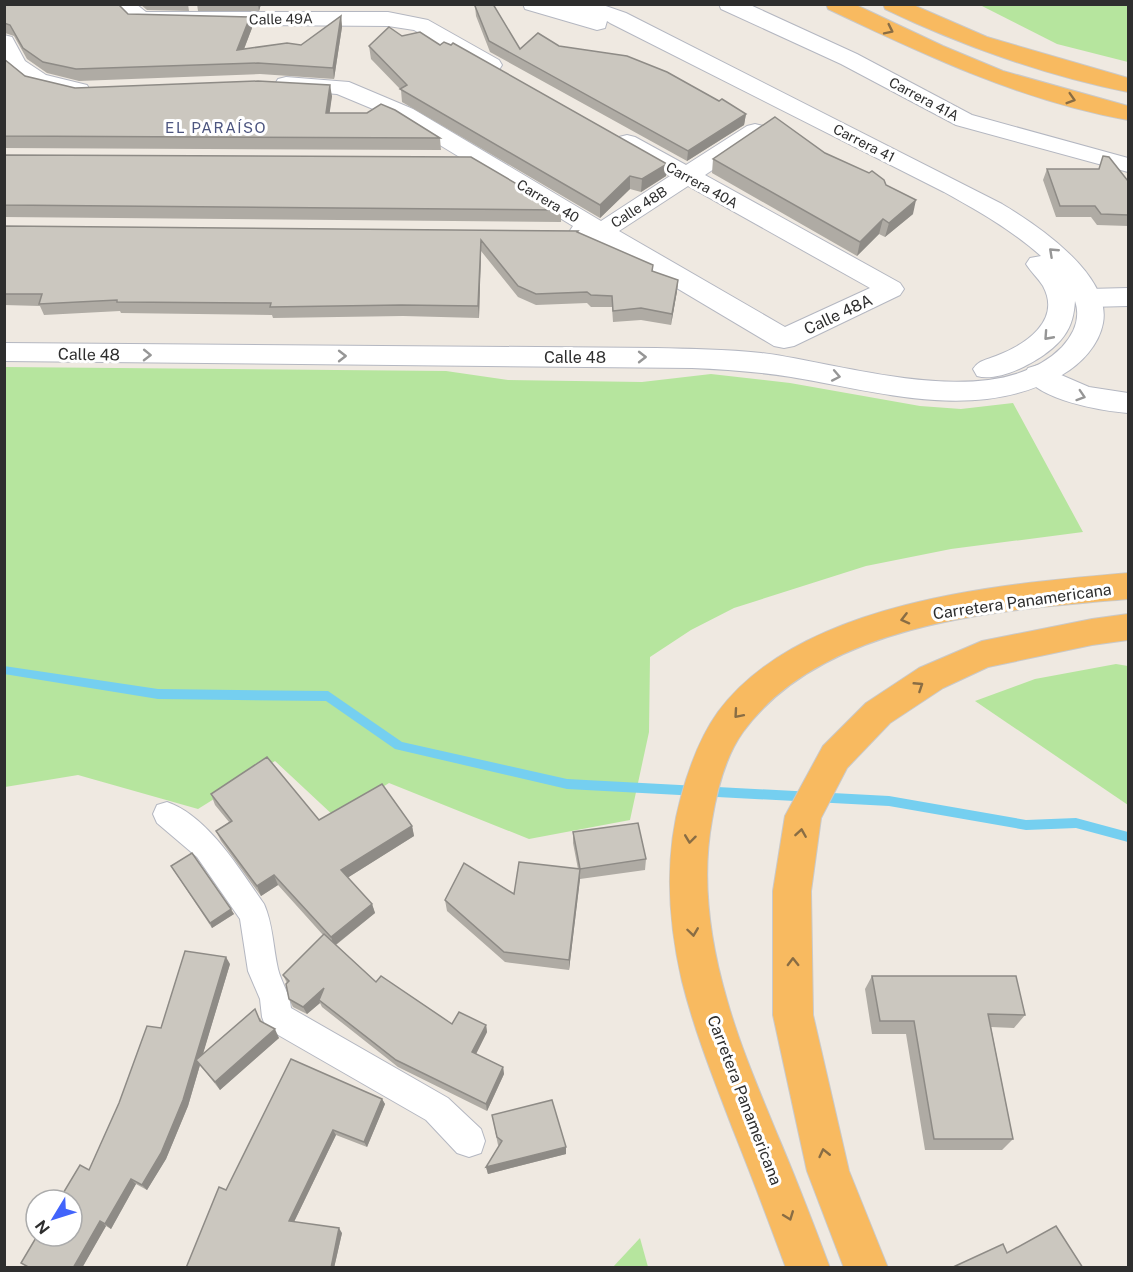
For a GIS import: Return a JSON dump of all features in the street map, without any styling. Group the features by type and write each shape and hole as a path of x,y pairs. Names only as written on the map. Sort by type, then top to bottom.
{"highway":[{"path":"836,4 928,48 996,76 1085,103 1128,112"},
{"path":"893,4 983,45 1128,86"},
{"path":"934,4 990,32 1084,73"},
{"name":"Carretera Panamericana","path":"808,1268 726,1058 697,959 686,874 690,834 710,757 733,720 761,689 793,666 836,643 890,623 958,607 1065,591 1128,586"},
{"path":"866,1268 828,1171 793,1015 792,891 804,816 836,757 878,713 931,678 982,655 1092,632 1128,627"}],"main road":[{"name":"Calle 49A","path":"121,4 141,18 304,12 388,18 420,25 514,78"},
{"name":"Carrera 41","path":"533,4 563,11 597,23 723,84 932,194 1015,243 1046,270 1055,285"},
{"name":"Carrera 41","path":"578,4 618,18 975,200 1028,232 1051,250 1089,298"},
{"name":"Carrera 41A","path":"729,4 849,59 964,120 1128,165"},
{"path":"4,42 16,65 38,80 79,90 102,89"},
{"name":"Carrera 40","path":"260,83 341,87 405,114 601,232 783,350"},
{"name":"Calle 48B","path":"554,232 601,232 755,131"},
{"name":"Carrera 40A","path":"610,132 891,289"},
{"path":"430,159 477,159"},
{"name":"Calle 48","path":"4,332 318,336 646,335 783,350 946,372 988,369 1025,356 1052,334 1063,317 1063,301 1055,285"},
{"name":"Calle 48A","path":"783,350 891,289"},
{"path":"1089,298 1128,297"},
{"name":"Calle 48","path":"4,352 200,356 648,357 728,360 783,350 856,380 950,392 1001,388 1038,375 1073,353 1084,341 1092,311 1089,298"},
{"path":"1038,375 1068,392 1096,401 1128,404"}],"street":[{"path":"167,814 207,848 254,914 263,971 275,999 278,1017 437,1109 469,1141"}],"green space":[{"path":"980,5 1128,5 1128,62 1057,44"},
{"path":"5,367 446,371 508,380 642,382 711,374 790,383 920,406 961,409 1013,403 1083,532 951,549 866,566 734,608 691,630 650,657 649,732 630,820 529,839 389,783 335,817 275,761 198,809 78,775 5,787"},
{"path":"1116,664 1128,666 1128,805 975,701 1035,679"},
{"path":"640,1238 648,1267 613,1267"}],"building":[{"path":"4,4 118,4 128,14 250,17 237,50 287,43 301,45 341,16 333,68 258,63 76,69 43,62 23,48 10,25 4,23"},
{"path":"493,4 520,49 538,33 559,46 627,56 667,72 719,101 722,99 746,114 688,151 489,41 475,6"},
{"path":"389,27 402,36 420,32 440,45 444,42 451,45 453,43 667,164 642,179 630,176 600,205 400,89 407,85 369,46"},
{"path":"4,59 25,76 75,88 258,81 330,85 326,113 367,113 381,104 440,138 4,136"},
{"path":"775,117 825,153 869,173 872,171 884,180 886,185 916,200 889,223 883,219 860,242 713,159"},
{"path":"4,155 471,157 561,210 4,205"},
{"path":"1103,156 1109,157 1128,181 1128,215 1101,214 1095,206 1060,206 1047,169 1099,169"},
{"path":"4,226 578,231 653,265 652,271 678,280 672,314 641,308 613,311 612,296 591,295 587,292 536,294 518,286 481,240 478,306 270,307 271,303 117,302 117,300 39,304 42,294 4,294"},
{"path":"267,757 319,820 382,784 412,826 341,870 372,904 331,937 274,875 257,886 216,831 232,821 211,794"},
{"path":"638,823 646,859 580,869 573,832"},
{"path":"192,853 231,909 210,923 171,866"},
{"path":"519,862 580,869 569,960 504,952 445,900 464,863 514,894"},
{"path":"324,934 376,982 381,976 452,1024 459,1012 486,1025 472,1052 503,1067 486,1104 396,1060 319,1000 324,988 303,1007 289,999 286,984 289,981 283,975"},
{"path":"185,951 226,957 183,1100 161,1153 142,1185 131,1179 105,1224 100,1221 73,1268 30,1268 21,1263 30,1248 84,1248 84,1188 66,1188 80,1165 89,1170 119,1103 147,1026 161,1028"},
{"path":"872,976 1016,976 1025,1015 988,1014 1013,1139 934,1139 914,1021 880,1021"},
{"path":"255,1009 260,1021 275,1029 215,1082 196,1060"},
{"path":"291,1059 382,1099 364,1142 333,1130 289,1221 339,1228 331,1268 186,1268 219,1187 226,1190"},
{"path":"552,1100 566,1147 486,1167 502,1141 497,1137 492,1115"},
{"path":"1056,1226 1083,1268 951,1268 1003,1244 1007,1253"}],"waterway":[{"path":"4,670 158,694 328,696 399,746 567,784 889,801 1026,825 1076,823 1128,837"}],"district":[{"name":"EL PARAÍSO","path":"216,128"}]}
